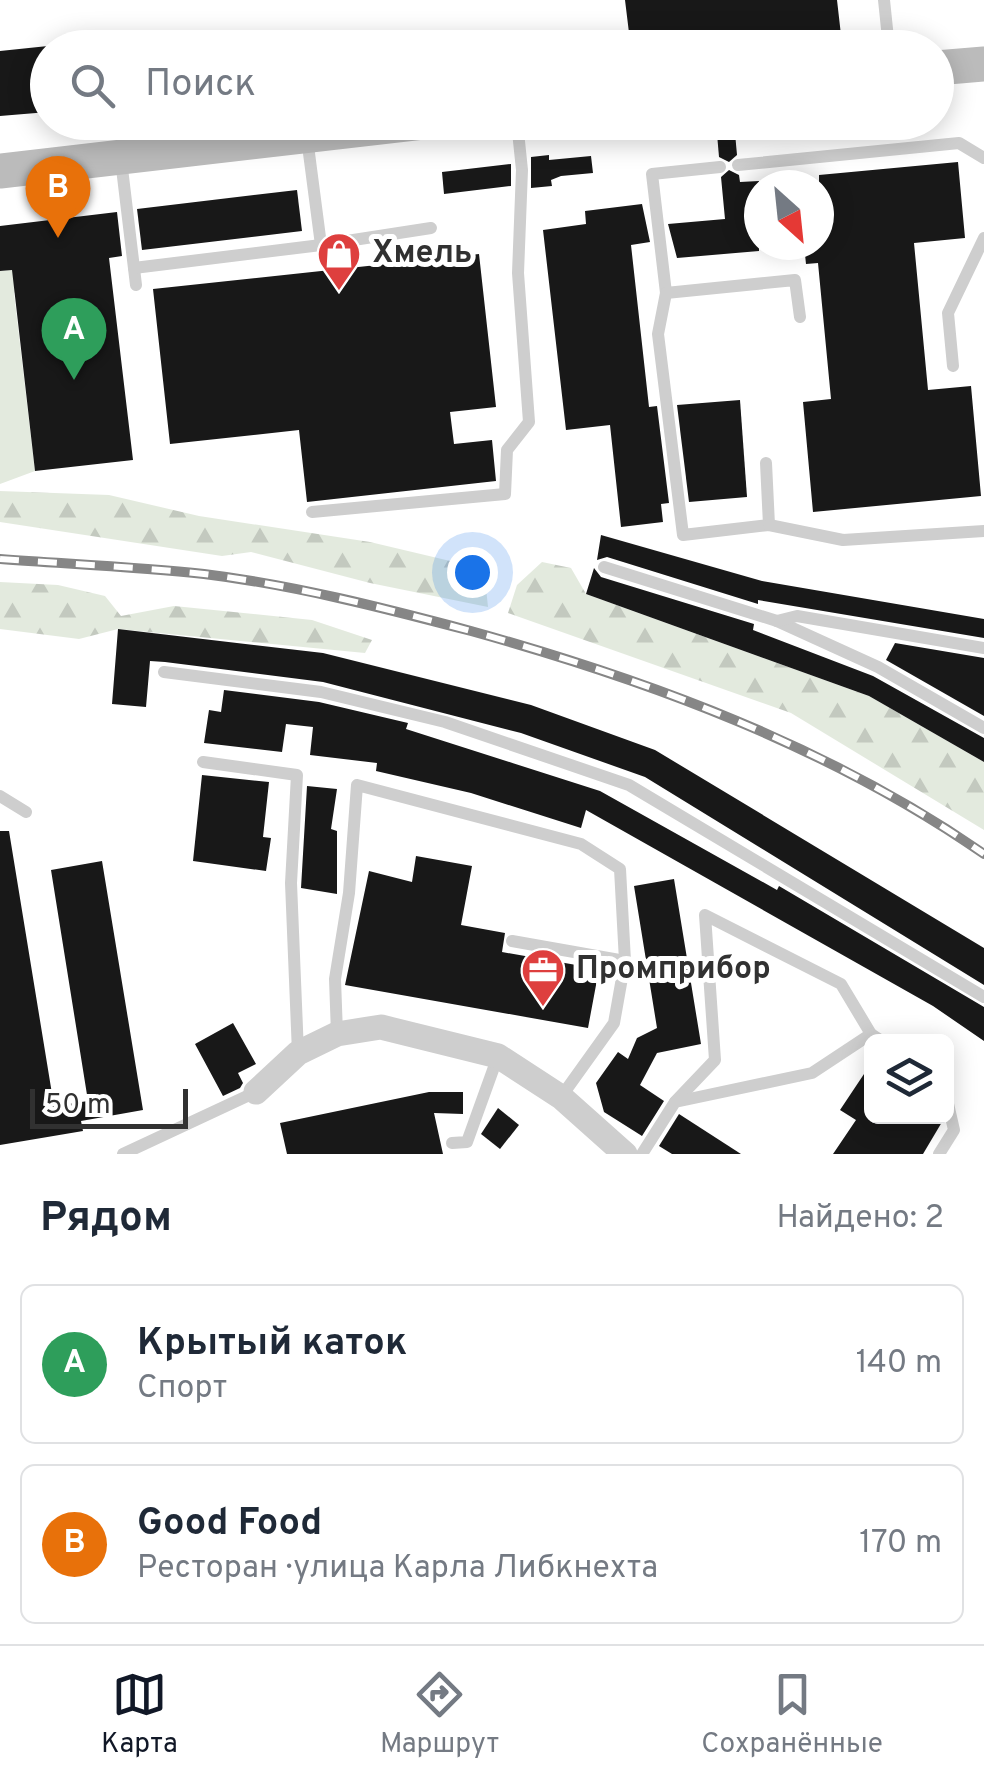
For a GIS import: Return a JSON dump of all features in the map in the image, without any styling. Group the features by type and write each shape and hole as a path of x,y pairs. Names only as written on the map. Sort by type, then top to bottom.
{"main road":[{"path":"954,66 984,64"},
{"path":"0,171 271,140"}],"street":[{"path":"256,1092 298,1053 336,1034 381,1027 498,1056 562,1098 625,1154"}],"lane":[{"path":"884,0 887,30"},
{"path":"307,140 321,245"},
{"path":"312,512 505,494 507,450 529,422 518,274 522,170 519,140"},
{"path":"738,164 960,143 984,158"},
{"path":"121,157 136,286"},
{"path":"720,167 652,174 666,293 658,334 683,535 770,525 843,540 984,531"},
{"path":"134,268 432,228"},
{"path":"953,366 948,313 984,238"},
{"path":"666,293 795,280 800,318"},
{"path":"766,463 770,525"},
{"path":"604,567 777,621 878,667 984,728"},
{"path":"777,621 797,616 984,648"},
{"path":"164,672 262,683 356,700 446,722 629,785 984,998"},
{"path":"203,762 297,775 291,883 298,1053"},
{"path":"336,1034 334,979 349,893 357,784 581,844 620,869 625,961 614,1022 562,1098"},
{"path":"0,796 26,812"},
{"path":"642,1154 675,1102 716,1060 706,916 841,984 874,1034"},
{"path":"512,941 625,961"},
{"path":"675,1102 812,1073 864,1045"},
{"path":"452,1143 467,1142 498,1056"},
{"path":"123,1154 256,1092"},
{"path":"938,1154 954,1130 953,1124"}],"green space":[{"path":"45,266 14,293 35,471 0,484 0,271"},
{"path":"0,491 109,495 199,516 370,542 484,569 488,607 370,583 251,552 222,556 0,522"},
{"path":"542,562 571,568 586,594 869,696 984,762 984,830 791,713 508,613 517,585"},
{"path":"0,582 58,585 105,596 121,616 174,606 312,620 372,640 365,653 118,629 79,639 0,629"}],"building":[{"path":"625,0 837,0 840,30 629,30"},
{"path":"30,48 30,114 0,116 0,51"},
{"path":"718,140 736,140 737,155 729,162 719,157"},
{"path":"549,155 549,160 591,156 593,173 561,176 551,180 552,186 531,188 531,157"},
{"path":"958,162 965,238 914,243 928,390 971,386 981,496 813,512 803,402 831,399 818,263 806,264 806,260 834,260 834,174"},
{"path":"511,164 511,186 444,194 442,172"},
{"path":"729,170 744,182 744,252 677,258 668,224 725,219 721,177"},
{"path":"297,190 302,231 142,250 137,209"},
{"path":"642,204 650,242 631,245 649,407 657,406 669,503 661,504 663,522 621,527 610,425 566,430 543,230 586,224 585,211"},
{"path":"117,212 122,256 109,258 133,460 35,471 12,270 0,271 0,226"},
{"path":"479,254 496,407 450,412 454,444 492,440 496,481 307,502 299,430 170,444 153,289"},
{"path":"740,400 747,497 689,502 677,405"},
{"path":"601,535 762,581 984,619 984,638 758,600 758,604 607,557 597,560"},
{"path":"594,568 601,577 754,624 753,630 873,676 984,738 984,762 869,696 586,594"},
{"path":"118,629 323,653 531,705 655,750 984,948 984,985 645,777 521,733 323,682 165,662 150,661 146,707 112,704"},
{"path":"895,643 984,658 984,716 886,660"},
{"path":"224,690 319,702 408,723 406,729 600,791 777,890 779,886 984,1007 984,1041 933,1006 586,810 581,828 471,793 376,771 377,763 310,755 313,727 286,724 282,752 204,743 209,710 221,712"},
{"path":"202,775 269,782 263,837 271,838 266,871 193,861"},
{"path":"307,786 337,789 331,829 337,831 337,894 301,888"},
{"path":"0,831 9,831 54,1106 88,1101 51,870 102,861 143,1110 81,1121 83,1131 0,1145"},
{"path":"416,856 472,866 461,925 505,933 502,952 599,969 588,1028 345,985 369,871 412,882"},
{"path":"674,879 701,1044 657,1053 640,1085 664,1101 642,1136 604,1112 596,1083 618,1052 628,1059 637,1038 657,1028 634,886"},
{"path":"233,1023 256,1064 238,1073 243,1083 240,1088 223,1096 195,1044"},
{"path":"864,1074 864,1124 941,1124 923,1154 833,1154 856,1120 840,1110"},
{"path":"429,1092 463,1092 463,1114 434,1113 443,1154 287,1154 280,1123"},
{"path":"498,1108 519,1125 500,1149 481,1134"},
{"path":"679,1114 741,1154 672,1154 659,1146"}],"railway":[{"path":"0,559 204,574 271,584 405,614 538,651 672,695 801,750 864,781 984,854"}],"place":[{"name":"Good Food","path":"58,238"},
{"name":"Хмель","path":"339,292"},
{"name":"Крытый каток","path":"74,380"},
{"name":"Промприбор","path":"543,1008"}]}
